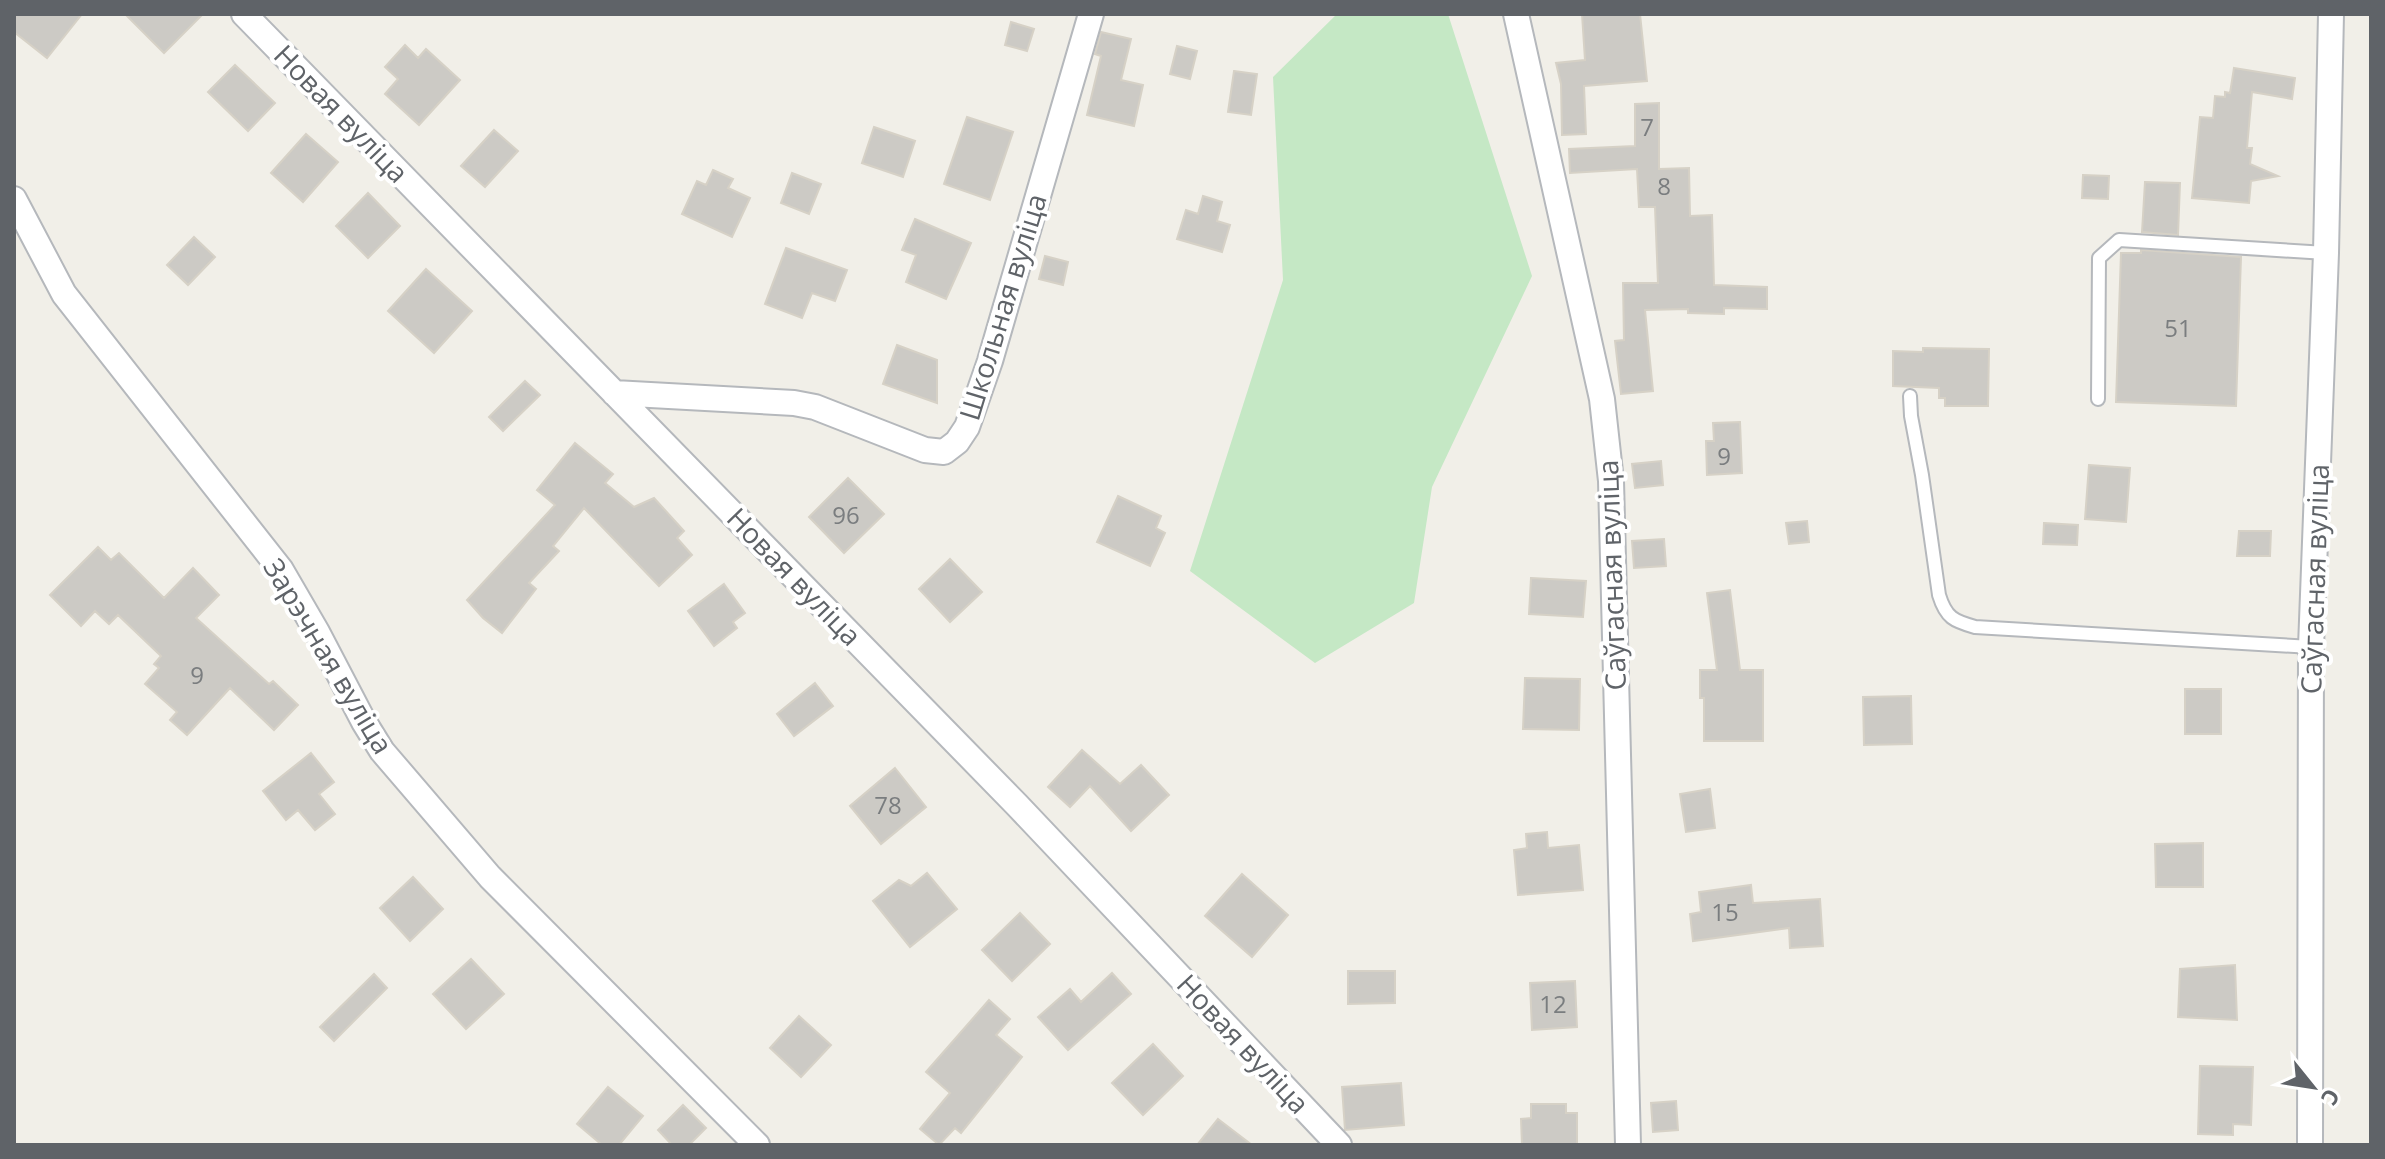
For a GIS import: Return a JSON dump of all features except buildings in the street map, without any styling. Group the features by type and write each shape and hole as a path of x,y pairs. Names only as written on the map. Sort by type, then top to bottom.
{"street":[{"name":"Новая вуліца","path":"244,14 1017,805 1339,1145"},
{"name":"Школьная вуліца","path":"614,393 794,403 815,407 925,450 944,452 957,442 967,427 990,361 1091,14"},
{"name":"Саўгасная вуліца","path":"1516,14 1602,399 1611,481 1628,1145"},
{"name":"Саўгасная вуліца","path":"2310,1145 2311,647 2326,253 2331,14"},
{"name":"Зарэчная вуліца","path":"14,199 64,294 281,570 382,751 490,877 757,1145"}],"lane":[{"path":"2098,399 2099,258 2119,240 2326,253"},
{"path":"1910,396 1939,595 1943,610 1955,621 1975,627 2311,647"}],"green space":[{"path":"1337,14 1448,14 1532,276 1432,487 1414,603 1315,663 1190,571 1283,280 1273,77"}]}
